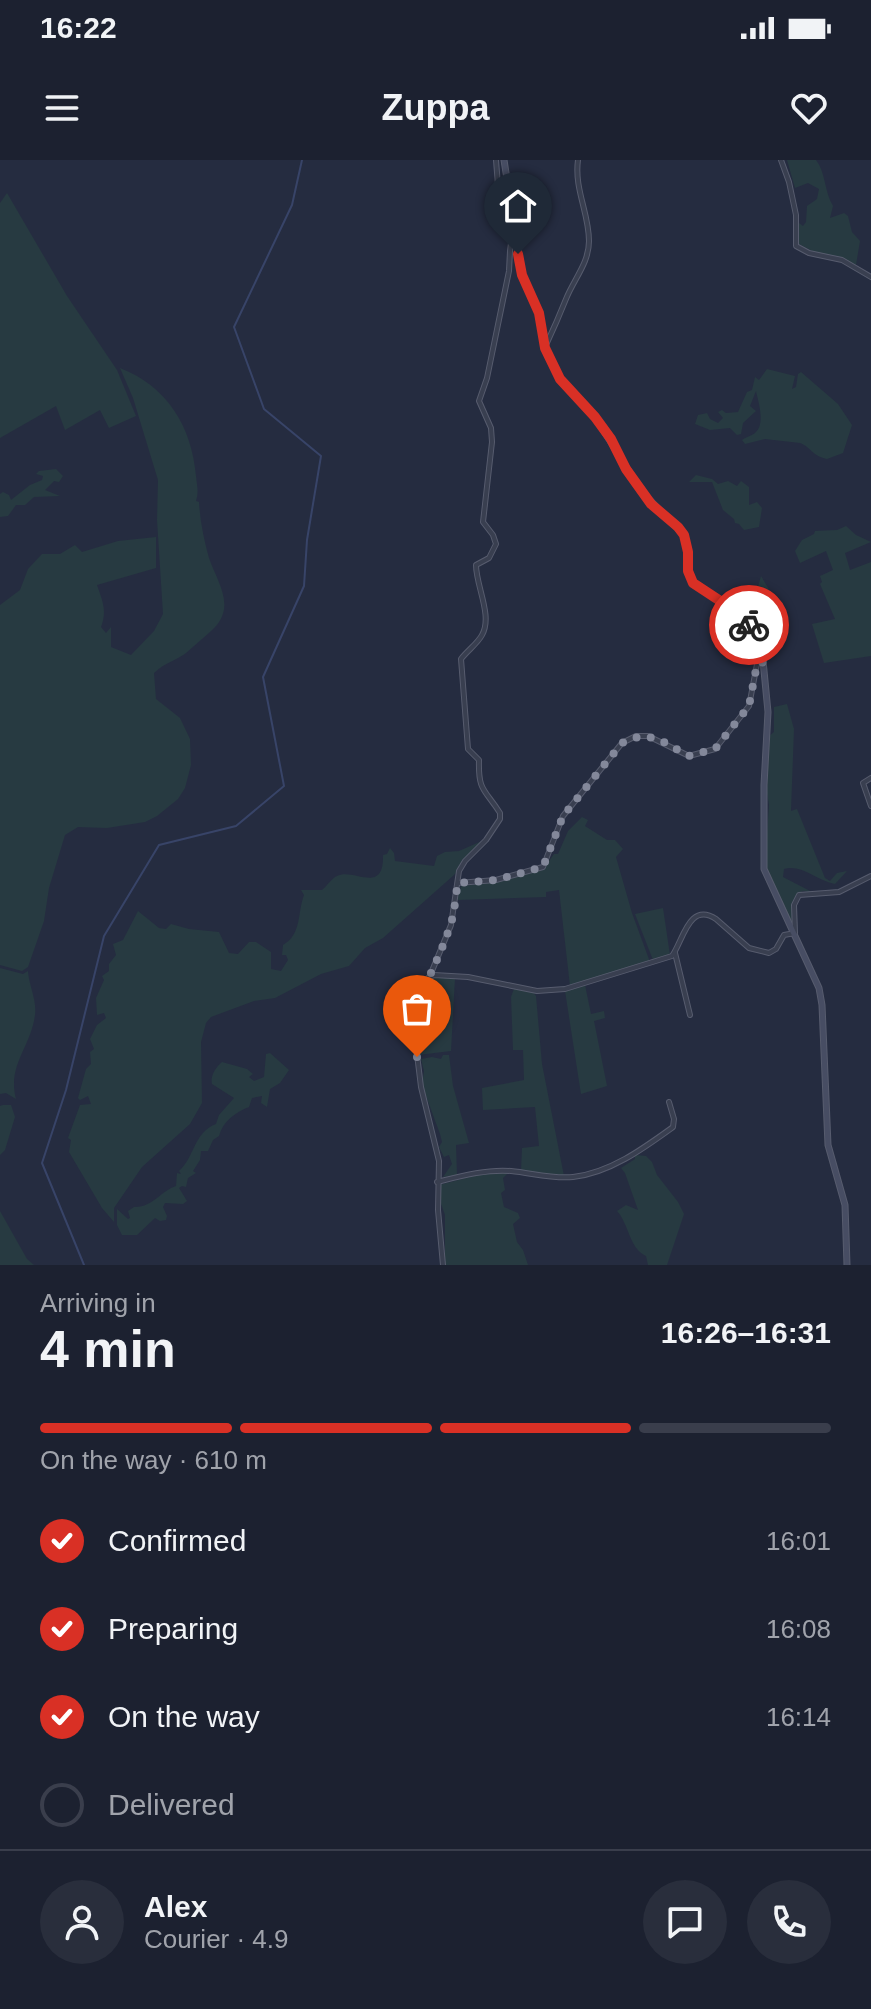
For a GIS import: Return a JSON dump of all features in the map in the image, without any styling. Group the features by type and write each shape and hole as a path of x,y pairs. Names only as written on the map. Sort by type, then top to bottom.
{"main road":[{"path":"504,160 522,275 539,313 545,348 565,386 595,417 642,492 684,535 688,571 693,583 737,612 756,635 764,662 768,712 764,869 813,972 822,1005 828,1145 845,1205 847,1265"}],"street":[{"path":"443,1265 437,1182 439,1161 421,1087 414,1030 416,1013 428,978 451,925 459,871 500,819 500,813 483,792 478,778 479,760 468,749 461,659 483,634 486,615 476,580 476,565 489,558 496,544 483,522 492,442 491,428 479,401 487,378 509,271 511,243 500,211 496,160"},
{"path":"545,348 588,251 590,239 576,174 578,160"},
{"path":"781,160 796,215 796,246 809,253 842,260 871,277"},
{"path":"458,883 496,880 543,867 563,816 622,743 636,736 648,736 689,756 715,749 749,706 757,664 764,662"},
{"path":"871,778 863,783 871,806"},
{"path":"428,978 434,975 468,977 537,991 565,989 672,956 686,925 700,914 710,915 749,948 769,953 776,949 784,935 795,933 794,905 799,895 839,892 871,876"},
{"path":"675,953 690,1015"},
{"path":"437,1182 490,1172 510,1171 556,1178 575,1177 600,1170 651,1144 673,1127 669,1102"}],"shaded area":[{"path":"787,160 816,160 833,206 830,218 844,213 848,216 852,232 860,241 856,265 837,256 816,253 797,243 799,223 803,226 806,222 807,206 817,199 819,189 808,183 795,188"},
{"path":"7,193 67,296 117,370 136,416 109,428 100,410 65,430 56,406 0,438 0,203"},
{"path":"120,368 137,376 164,397 183,425 194,458 198,489 196,501 199,502 209,558 221,587 223,614 210,632 186,653 154,673 156,699 180,718 190,739 191,765 185,788 178,799 145,822 107,828 78,827 65,835 49,888 44,921 28,967 22,971 0,965 0,605 20,590 28,569 42,554 60,554 75,545 82,552 118,541 156,537 156,568 97,585 104,606 101,627 106,633 111,627 111,647 131,655 154,631 163,614 157,520 158,480 133,398"},
{"path":"767,369 795,376 792,389 796,387 801,372 838,404 852,425 843,453 827,459 800,443 765,439 745,444 742,440 755,433 760,424 756,391 750,406 756,411 743,423 741,434 737,435 730,428 710,430 695,424 698,415 707,413 710,419 718,423 723,418 718,412 738,412 747,392 752,390 755,377 759,380"},
{"path":"56,469 63,476 45,490 60,496 34,497 25,505 16,505 8,516 0,517 0,494 9,495 11,500 42,480 43,476 36,474 39,471"},
{"path":"696,475 718,484 728,481 737,486 741,481 749,487 749,505 757,502 762,508 759,527 744,530 735,523 723,510 712,482 689,482"},
{"path":"846,526 871,542 845,553 850,570 871,562 871,656 824,663 812,624 835,619 820,584 820,576 833,570 826,551 800,563 795,551 802,540 815,531 837,530"},
{"path":"761,576 776,601 779,601 783,624 758,631 747,616 719,597 746,600 741,587 757,590"},
{"path":"787,704 794,729 791,811 797,809 825,878 830,881 837,873 847,871 835,884 797,869 784,869 783,877 814,893 803,891 796,897 793,925 772,888 765,860 769,805 768,737 774,732 774,707"},
{"path":"582,817 588,820 585,826 607,840 615,840 623,849 616,857 650,962 570,986 559,890 546,892 546,897 457,900 461,886 497,882 544,868 554,854 558,854 568,831"},
{"path":"484,840 454,875 383,938 365,948 349,966 321,974 275,998 254,1001 211,1017 206,1023 201,1042 202,1103 190,1124 142,1167 114,1208 114,1222 102,1208 69,1152 71,1140 68,1138 80,1105 91,1104 88,1096 78,1098 86,1069 91,1064 90,1052 94,1049 90,1039 97,1025 106,1018 104,1013 97,1015 96,998 104,980 102,976 109,971 109,964 116,955 113,944 123,940 138,911 159,928 166,929 171,924 219,932 229,953 238,954 249,942 256,942 271,952 271,969 281,971 288,960 286,955 282,955 283,945 293,935 298,923 304,895 301,890 322,890 335,877 344,874 373,877 378,874 383,855 390,848 395,861 434,866 437,856"},
{"path":"663,908 670,955 653,960 635,914"},
{"path":"0,968 23,974 28,971 35,1004 33,1026 15,1076 16,1099 6,1093 0,1094"},
{"path":"438,977 455,978 451,1051 418,1055 417,1023 421,999 430,981"},
{"path":"585,985 591,1014 604,1011 605,1018 594,1021 607,1086 581,1094 565,991"},
{"path":"515,986 532,991 536,996 542,1064 564,1176 521,1171 522,1148 539,1146 535,1107 483,1110 482,1088 524,1080 523,1050 513,1050 511,997"},
{"path":"270,1053 289,1070 280,1083 270,1089 267,1107 261,1103 262,1096 252,1098 249,1107 227,1122 208,1151 201,1151 200,1160 193,1171 196,1173 188,1178 186,1187 179,1188 187,1201 183,1204 165,1203 166,1220 155,1218 137,1235 122,1235 117,1225 117,1209 128,1219 128,1211 152,1202 176,1186 177,1173 181,1174 179,1171 198,1139 216,1124 219,1115 234,1098 212,1084 218,1066 222,1062 247,1069 253,1074 249,1077 254,1081 264,1077 266,1054"},
{"path":"443,1055 449,1055 453,1086 469,1143 456,1145 457,1175 443,1177 452,1164 449,1155 444,1157 439,1147 442,1142 440,1134 422,1085 424,1071 421,1059 441,1059"},
{"path":"11,1105 15,1117 5,1150 0,1155 0,1106"},
{"path":"635,1155 646,1156 652,1162 657,1175 684,1214 667,1265 648,1265 646,1256 636,1247 617,1211 626,1205 638,1210 621,1168 635,1159"},
{"path":"486,1173 508,1173 503,1178 505,1190 501,1193 504,1207 518,1213 520,1218 513,1224 517,1242 528,1265 445,1265 445,1215 439,1198 439,1185"},
{"path":"0,1211 27,1259 34,1265 0,1265"}],"waterway":[{"path":"84,1265 42,1163 66,1090 104,936 159,845 236,826 284,786 263,677 304,586 307,540 321,456 264,409 234,327 292,205 302,160"}],"way so far":[{"path":"417,1057 416,1013 451,925 458,883 496,880 543,867 563,816 622,743 642,735 689,756 715,749 749,706 757,664 764,662 756,635 749,625"}],"route":[{"path":"518,254 522,275 539,313 545,348 560,379 595,417 651,504 684,535 688,571 693,583 737,612 749,625"}]}
